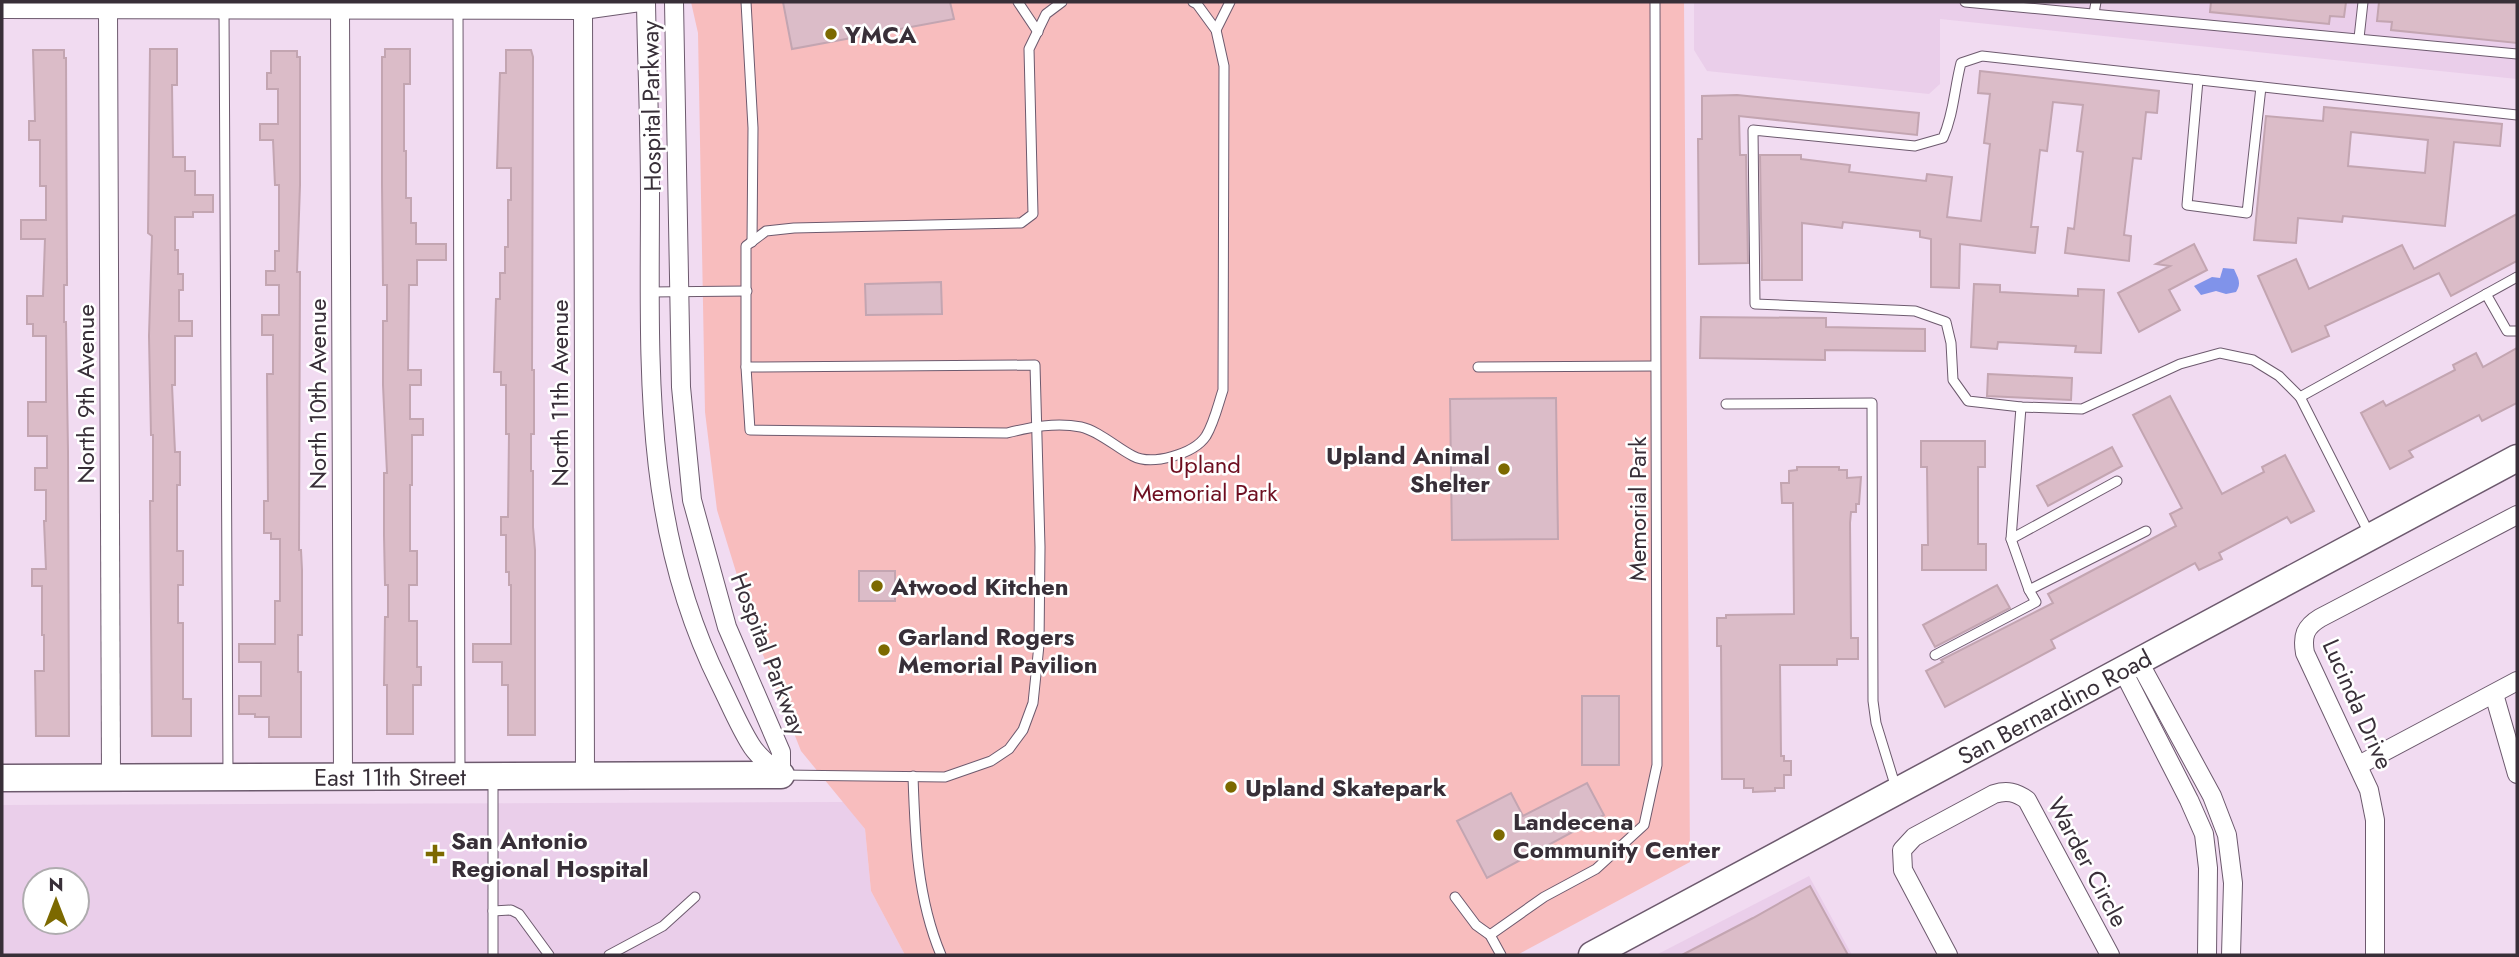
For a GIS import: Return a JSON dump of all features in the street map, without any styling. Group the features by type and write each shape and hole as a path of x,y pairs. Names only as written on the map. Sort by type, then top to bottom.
{"street":[{"path":"2,9 458,10 640,2"},
{"name":"Hospital Parkway","path":"646,2 650,154 650,387 654,452 665,523 693,626 755,751 781,775"},
{"name":"Hospital Parkway","path":"674,2 681,387 692,500 727,627 781,752 781,775"},
{"name":"North 11th Avenue","path":"581,6 584,775"},
{"name":"North 10th Avenue","path":"340,10 343,776"},
{"name":"North 9th Avenue","path":"108,11 111,778"},
{"name":"San Bernardino Road","path":"1599,954 2517,458"},
{"name":"Lucinda Drive","path":"2375,955 2375,820 2369,790 2305,653 2304,632 2320,618 2517,514"},
{"path":"2131,666 2204,834 2208,868 2207,955"},
{"path":"2131,666 2212,796 2227,835 2233,883 2231,955"},
{"path":"2359,765 2517,681"},
{"path":"2494,694 2517,774"},
{"name":"East 11th Street","path":"2,778 781,775"},
{"name":"Warder Circle","path":"1948,955 1903,870 1902,850 1914,837 2003,791 2013,792 2027,800 2110,955"}],"lane":[{"path":"746,2 753,128 752,242"},
{"path":"1018,2 1038,32"},
{"path":"1062,2 1046,14 1029,49 1033,214 1021,223 794,228 766,231 746,246 746,367 750,430 1007,433 1037,426 1084,427 1136,458 1159,460 1184,453 1205,437 1223,390 1224,66 1216,30 1198,4 1193,2"},
{"path":"1216,30 1230,2"},
{"name":"Memorial Park","path":"1490,935 1536,902 1596,869 1644,825 1657,765 1655,2"},
{"path":"1965,2 2517,54"},
{"path":"2094,13 2096,2"},
{"path":"2359,38 2363,2"},
{"path":"224,9 228,777"},
{"path":"458,10 460,776"},
{"path":"2371,537 2300,397 2279,376 2253,360 2220,353 2180,363 2082,409 2021,407 1968,401 1953,380 1951,343 1946,322 1915,311 1755,304 1753,130 1915,146 1943,138 1952,118 1955,87 1961,64 1982,56 2517,115"},
{"path":"2198,80 2187,205 2247,213 2261,87"},
{"path":"2300,397 2517,277"},
{"path":"650,292 747,291"},
{"path":"2486,294 2507,331 2517,331"},
{"path":"746,367 1035,365 1040,547 1039,645 1033,703 1023,730 1009,749 991,761 945,776 781,775"},
{"path":"1478,367 1655,366"},
{"path":"1726,404 1871,403 1873,701 1876,723 1897,791"},
{"path":"1935,655 2036,602 2011,539 2021,407"},
{"path":"2011,539 2117,481"},
{"path":"2029,590 2146,531"},
{"path":"493,776 493,955"},
{"path":"913,776 919,873 926,910 941,955"},
{"path":"609,955 663,926 695,897"},
{"path":"1455,897 1476,925 1490,935 1502,955"},
{"path":"493,911 511,910 519,914 549,955"}],"shaded area":[{"path":"1694,2 2517,2 2517,79 1940,19 1940,84 1929,94 1707,71 1694,50"},
{"name":"San Antonio Regional Hospital","path":"844,802 865,829 871,891 905,955 2,955 2,805"},
{"path":"1809,876 1852,955 1656,955"}],"green space":[{"name":"Upland Memorial Park","path":"691,2 1684,2 1690,862 1517,955 905,955 871,891 865,829 801,751 756,637 717,510 705,412 698,33"}],"water":[{"path":"2223,268 2234,269 2239,283 2236,292 2226,294 2216,291 2201,295 2194,286 2212,277 2220,278"}],"building":[{"name":"YMCA","path":"783,2 950,2 954,19 792,49"},
{"path":"2211,2 2346,2 2344,17 2330,16 2329,24 2210,12"},
{"path":"2379,2 2517,2 2517,43 2391,30 2392,22 2377,21"},
{"path":"150,49 177,49 177,85 172,85 173,157 185,157 185,171 195,171 195,195 213,195 213,212 193,212 193,217 175,217 178,274 183,274 183,290 179,290 179,321 192,321 192,336 175,336 175,385 172,385 175,452 180,452 177,551 183,551 183,585 178,585 178,623 183,623 183,699 191,699 191,736 152,736 150,501 153,501 153,435 149,336 152,236 148,233"},
{"path":"385,49 410,49 410,84 404,84 404,151 406,198 411,198 411,223 416,223 416,244 446,244 446,260 417,260 417,285 409,285 408,370 421,370 421,385 410,385 410,419 423,419 423,435 412,435 410,485 410,551 417,551 417,585 409,585 409,621 417,621 417,667 421,667 421,685 413,685 413,734 387,734 387,685 384,685 385,617 388,617 388,585 385,585 384,473 387,473 383,385 383,321 387,321 387,285 383,285 382,184 382,57 385,57"},
{"path":"33,50 64,50 66,58 67,285 64,285 64,322 68,451 69,736 36,736 35,671 44,671 44,635 42,586 32,586 32,569 46,569 46,490 35,490 35,468 47,468 47,436 28,436 28,402 46,402 46,336 33,336 33,324 27,324 27,296 43,296 45,239 21,239 21,220 46,220 46,186 40,186 40,140 29,140 29,121 35,121"},
{"path":"506,50 531,50 533,57 534,434 531,434 531,471 535,550 535,735 508,735 508,685 502,685 502,662 473,662 473,644 511,644 511,585 509,572 506,572 506,535 501,535 501,517 508,517 509,434 506,434 506,385 501,385 501,372 494,372 496,299 500,299 500,273 505,273 508,200 511,200 511,168 497,168 500,73 506,73"},
{"path":"271,51 297,51 297,57 300,57 297,272 300,272 299,550 302,570 302,635 298,635 298,672 301,672 301,737 269,737 269,717 239,714 239,696 261,696 261,662 239,662 239,644 275,644 275,601 280,601 280,539 271,539 271,533 264,533 264,501 268,501 267,374 273,374 273,335 262,335 262,315 279,315 279,285 266,285 266,271 275,271 275,251 279,251 279,185 275,185 273,140 260,140 260,124 278,124 278,89 267,89 267,73 271,73"},
{"path":"1980,71 2159,91 2157,113 2146,112 2141,159 2133,158 2124,235 2131,236 2129,261 2065,253 2068,228 2074,229 2083,152 2077,151 2083,105 2053,102 2047,151 2040,150 2031,227 2038,227 2035,253 1960,244 1959,288 1931,287 1931,239 1920,237 1920,231 1843,222 1842,228 1802,223 1802,280 1762,280 1760,155 1801,155 1801,159 1850,165 1849,172 1926,181 1927,174 1952,177 1947,217 1981,221 1990,144 1984,143 1990,94 1978,93"},
{"path":"1737,95 1919,113 1917,135 1739,116 1740,155 1746,155 1748,263 1699,264 1698,139 1702,139 1702,96"},
{"path":"2324,107 2502,124 2500,146 2454,142 2445,226 2343,216 2342,222 2298,218 2296,243 2254,240 2266,116 2323,121","holes":["2351,132 2428,140 2425,173 2348,166"]},
{"path":"2517,214 2517,261 2451,296 2439,273 2325,326 2329,336 2292,352 2258,276 2296,259 2309,289 2402,245 2414,269"},
{"path":"2194,244 2207,270 2169,290 2180,310 2139,332 2118,293 2170,266 2156,264"},
{"path":"941,282 942,314 866,315 865,284"},
{"path":"1974,284 2000,285 2000,292 2078,296 2078,289 2104,290 2101,353 2075,352 2076,346 1998,342 1997,349 1971,347"},
{"path":"1701,317 1826,318 1826,327 1925,329 1925,351 1825,350 1825,360 1700,358"},
{"path":"2517,348 2517,403 2482,421 2479,415 2409,451 2413,457 2390,469 2361,413 2383,401 2386,406 2455,370 2453,365 2476,353 2483,367"},
{"path":"1988,374 2072,378 2071,400 1987,396"},
{"path":"2170,396 2222,494 2264,472 2262,467 2285,455 2314,511 2291,523 2287,517 2219,553 2222,559 2199,570 2195,563 2051,640 2055,648 1945,707 1926,671 1943,662 1941,660 2053,603 2048,594 2176,526 2170,514 2182,508 2133,415"},
{"name":"Upland Animal Shelter","path":"1556,398 1558,539 1452,540 1450,399"},
{"path":"1921,441 1985,441 1985,467 1978,467 1978,544 1986,544 1986,570 1922,570 1922,545 1928,545 1927,467 1921,467"},
{"path":"2112,447 2122,466 2048,506 2037,486"},
{"path":"1797,467 1839,467 1839,470 1847,470 1847,478 1861,477 1859,504 1856,504 1856,512 1851,512 1850,523 1851,638 1858,638 1858,659 1837,659 1837,665 1780,665 1781,756 1784,756 1784,761 1791,761 1791,775 1784,775 1784,788 1753,792 1753,788 1744,788 1744,779 1722,779 1721,646 1717,646 1717,618 1726,618 1726,615 1794,614 1793,503 1782,503 1781,483 1789,483 1789,471 1797,470"},
{"name":"Atwood Kitchen","path":"859,571 895,571 895,601 859,601"},
{"path":"1997,585 2010,608 1935,647 1923,625"},
{"path":"1582,696 1619,696 1619,765 1582,765"},
{"path":"1587,783 1604,815 1487,878 1457,821 1511,793 1523,816"},
{"path":"1810,886 1848,955 1682,955 1753,918"}],"place":[{"name":"YMCA","path":"831,34"},
{"name":"Upland Animal Shelter","path":"1504,469"},
{"name":"Atwood Kitchen","path":"877,586"},
{"name":"Garland Rogers Memorial Pavilion","path":"884,650"},
{"name":"Upland Skatepark","path":"1231,787"},
{"name":"Landecena Community Center","path":"1499,835"},
{"name":"San Antonio Regional Hospital","path":"435,854"}]}
